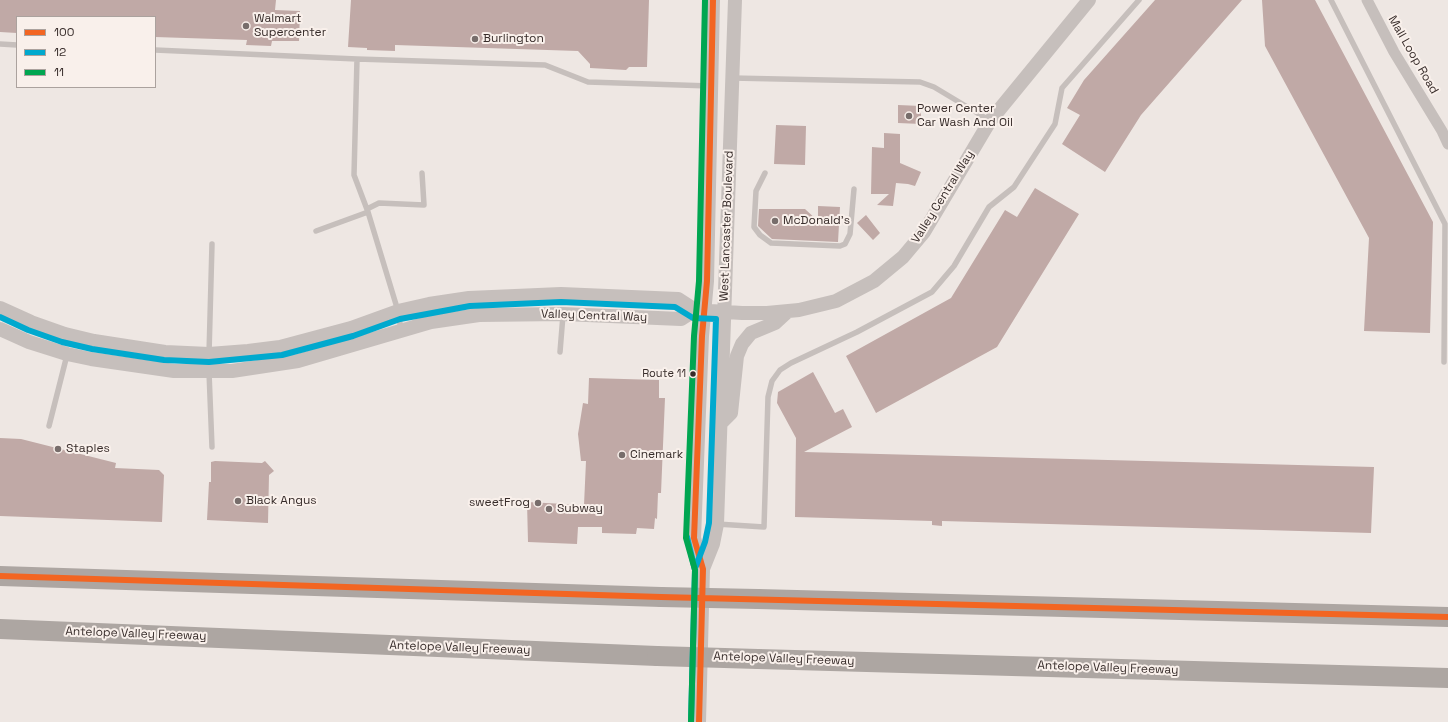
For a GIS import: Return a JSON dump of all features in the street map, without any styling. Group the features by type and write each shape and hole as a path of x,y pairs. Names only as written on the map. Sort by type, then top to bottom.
{"highway":[{"path":"0,576 758,599 1448,617"},
{"name":"Antelope Valley Freeway","path":"0,629 657,656 1448,678"}],"street":[{"name":"West Lancaster Boulevard","path":"699,722 703,569 694,538 702,336 700,311 710,162 710,86 713,0"},
{"name":"West Lancaster Boulevard","path":"703,569 713,544 717,524 735,0"},
{"name":"Valley Central Way","path":"0,330 29,342 67,354 109,362 174,371 209,372 232,371 298,361 431,322 479,315 563,314 681,319 700,311 766,313 788,311 836,300 874,281 903,257 924,232 990,121 1089,0"},
{"name":"Mall Loop Road","path":"1367,0 1394,52 1442,130 1448,144"},
{"name":"Valley Central Way","path":"0,308 31,322 65,334 135,349 209,354 248,352 303,342 351,328 398,311 429,304 469,298 561,294 678,299 700,311"},
{"path":"720,424 731,413 737,356 742,344 751,333 775,323 788,311"},
{"path":"0,316 56,338 65,334"},
{"path":"209,372 218,361 293,350 303,342"},
{"path":"109,362 125,358 178,363 194,362 201,360 209,354"}],"lane":[{"path":"717,524 764,527 768,397 772,381 780,370 791,363 856,332 932,292 954,266 989,207 1014,187 1055,124 1062,88 1139,0"},
{"path":"1331,0 1445,224 1444,362"},
{"path":"0,44 16,45"},
{"path":"156,50 357,60 545,65 588,82 710,86"},
{"path":"357,60 354,175 367,211 398,311 401,330"},
{"path":"732,78 920,82 934,87 990,121"},
{"path":"316,231 367,211 379,203 424,205 422,173"},
{"path":"765,173 756,191 754,227 760,235 771,243 840,246 845,244 850,234 854,189"},
{"path":"209,354 212,244"},
{"path":"560,352 563,314"},
{"path":"49,426 67,354"},
{"path":"209,372 212,447"}],"building":[{"name":"Walmart Supercenter","path":"0,0 276,0 275,10 300,11 299,41 272,41 271,46 246,45 247,40 156,37 156,16 16,16 16,33 0,32"},
{"path":"351,0 649,0 647,67 629,67 626,70 590,68 590,64 578,51 395,45 395,51 367,50 367,48 348,47"},
{"path":"1155,0 1242,0 1141,115 1105,172 1062,144 1080,115 1067,108 1084,80"},
{"path":"1262,0 1315,0 1433,222 1430,333 1364,331 1369,238 1265,46"},
{"path":"898,105 921,106 921,124 898,123"},
{"path":"776,125 806,126 805,165 774,164"},
{"path":"884,133 900,134 900,163 921,172 915,186 896,183 893,206 877,205 889,194 871,194 872,147 884,148"},
{"path":"1035,188 1079,214 997,347 876,413 846,356 951,298 1005,210 1017,217"},
{"path":"818,206 840,207 838,242 772,239 758,226 759,209 805,209 818,221"},
{"path":"866,215 880,233 873,240 857,223"},
{"path":"813,372 835,413 843,409 852,427 804,452 1374,467 1371,533 942,521 942,526 932,525 932,521 795,517 796,438 777,403 778,392"},
{"name":"Cinemark","path":"589,378 659,380 659,398 665,398 661,493 658,493 657,519 655,518 654,529 637,528 636,534 602,533 602,527 578,527 577,544 528,542 527,502 584,505 586,461 581,461 578,434 583,403 588,404"},
{"path":"0,438 21,439 116,463 115,468 159,470 164,475 162,522 0,516"},
{"name":"Black Angus","path":"265,461 274,471 269,475 268,523 207,520 209,482 211,482 211,462 262,463"}],"transit line":[{"name":"11","path":"691,722 695,570 686,538 694,336 699,281 705,0"},
{"name":"100","path":"699,722 703,569 694,538 702,336 707,281 713,0"},
{"name":"12","path":"0,317 28,330 62,342 92,349 164,360 209,362 282,355 353,336 400,319 470,306 561,302 675,307 693,318 716,319 709,523 705,542 696,566"},
{"name":"12","path":"687,537 695,570 691,722"},
{"name":"100","path":"0,576 661,597 1448,617"}],"place":[{"name":"Walmart Supercenter","path":"246,26"},
{"name":"Burlington","path":"475,39"},
{"name":"Power Center Car Wash And Oil","path":"909,116"},
{"name":"McDonald's","path":"775,221"},
{"name":"Route 11","path":"693,374"},
{"name":"Staples","path":"58,449"},
{"name":"Cinemark","path":"622,455"},
{"name":"Black Angus","path":"238,501"},
{"name":"sweetFrog","path":"538,503"},
{"name":"Subway","path":"549,509"}]}
